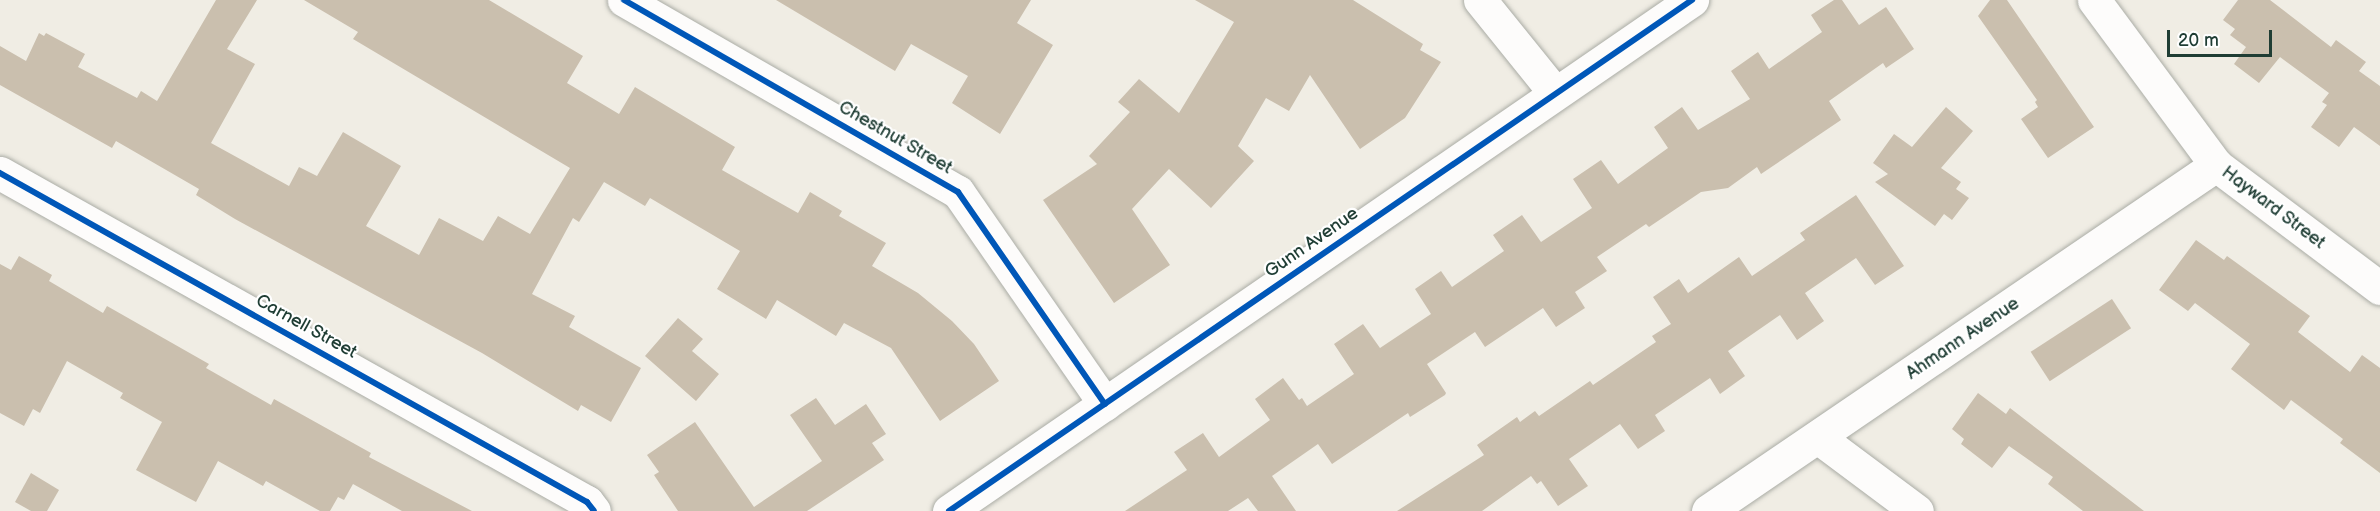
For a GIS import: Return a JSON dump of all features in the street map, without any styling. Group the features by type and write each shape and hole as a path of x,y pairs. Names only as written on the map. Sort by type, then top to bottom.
{"street":[{"name":"Chestnut Street","path":"624,0 958,192 1105,404"},
{"path":"1480,0 1555,93"},
{"name":"Gunn Avenue","path":"949,511 1692,0"},
{"name":"Hayward Street","path":"2094,0 2216,165 2380,288"},
{"name":"Ahmann Avenue","path":"1708,511 1819,438 2216,165"},
{"name":"Carnell Street","path":"0,173 587,502 594,511"},
{"path":"1819,438 1917,511"}],"building":[{"path":"216,0 257,0 227,49 255,64 211,143 289,186 299,167 317,176 343,132 401,166 366,226 419,255 439,218 483,241 498,216 530,234 570,168 353,39 358,32 304,0 489,0 583,56 567,83 619,114 635,87 735,147 722,170 798,213 810,192 842,211 839,216 886,243 872,266 918,293 952,321 974,344 999,381 940,421 891,348 844,323 836,336 777,300 766,319 717,289 740,251 650,198 645,206 604,182 579,222 573,218 532,294 575,316 569,327 641,368 611,422 581,405 578,411 482,353 235,219 196,195 199,189 116,141 112,148 0,85 0,46 26,61 39,33 44,36 46,33 85,54 78,67 137,98 141,91 157,101"},
{"path":"776,0 1031,0 1017,23 1053,45 1000,134 952,103 968,76 911,44 895,71"},
{"path":"1195,0 1353,0 1423,44 1420,50 1441,62 1405,118 1360,149 1310,75 1289,111 1266,98 1238,146 1254,161 1211,208 1169,169 1132,209 1170,265 1114,303 1043,200 1097,164 1089,156 1130,112 1118,102 1139,79 1179,113 1234,22"},
{"path":"1834,0 1842,0 1859,25 1886,7 1914,49 1886,68 1883,63 1829,101 1841,120 1761,174 1757,167 1728,188 1701,192 1649,227 1646,224 1597,257 1607,271 1575,292 1585,308 1556,327 1543,308 1485,347 1475,332 1427,364 1446,393 1445,395 1410,417 1408,413 1332,464 1318,444 1272,476 1296,511 1258,511 1248,498 1228,511 1125,511 1187,470 1174,452 1203,433 1219,457 1270,420 1255,399 1283,378 1299,400 1302,398 1307,406 1354,374 1334,344 1363,324 1380,348 1431,314 1415,289 1441,271 1452,287 1504,251 1493,235 1522,215 1541,242 1592,208 1573,179 1601,160 1618,184 1668,148 1654,127 1682,107 1698,130 1750,99 1731,71 1758,52 1769,69 1822,32 1811,15"},
{"path":"1990,0 2007,0 2094,127 2048,158 2021,119 2038,107 2035,102 2037,100 1978,16"},
{"path":"2238,0 2270,0 2331,47 2336,40 2366,62 2359,71 2380,86 2380,146 2354,127 2339,147 2311,127 2327,105 2322,102 2329,93 2280,57 2259,83 2234,64 2246,47 2230,35 2235,29 2223,20"},
{"path":"1946,107 1973,131 1941,168 1961,182 1956,189 1969,198 1952,220 1944,214 1935,226 1875,182 1888,174 1873,163 1894,134 1912,147"},
{"path":"1856,195 1904,266 1875,285 1856,258 1805,293 1824,321 1797,340 1780,315 1728,351 1745,376 1720,394 1710,378 1655,415 1665,431 1638,449 1620,424 1569,459 1588,486 1558,506 1541,481 1537,484 1531,476 1482,511 1397,511 1484,455 1477,445 1517,417 1520,422 1535,411 1539,416 1590,381 1593,385 1656,342 1652,336 1671,324 1653,297 1679,279 1688,293 1739,257 1752,276 1805,240 1800,233"},
{"path":"2196,240 2224,260 2227,256 2310,316 2298,332 2350,372 2362,355 2380,368 2380,473 2340,443 2343,439 2291,400 2284,410 2231,369 2250,344 2195,303 2188,311 2159,290"},
{"path":"19,256 52,275 49,281 103,313 107,306 209,364 206,368 271,405 274,399 371,453 369,457 472,511 402,511 353,484 344,500 338,497 330,511 320,511 266,481 263,486 218,461 196,502 136,470 162,422 120,398 123,393 67,361 40,413 33,409 24,426 0,413 0,264 11,270"},
{"path":"2112,299 2131,328 2050,381 2031,352"},
{"path":"678,318 703,339 692,351 719,374 696,401 645,356"},
{"path":"1978,393 2006,414 2010,408 2144,511 2083,511 2048,484 2053,477 2009,446 1992,468 1961,444 1964,439 1952,429"},
{"path":"816,398 835,425 866,404 886,434 872,443 884,460 807,511 678,511 654,475 659,472 647,455 695,422 754,507 822,461 790,415"},
{"path":"31,473 59,490 47,511 31,511 15,502"}],"cycle path":[{"path":"624,0 958,192 1105,404"},
{"path":"949,511 1692,0"},
{"path":"0,173 587,502 594,511"}]}
